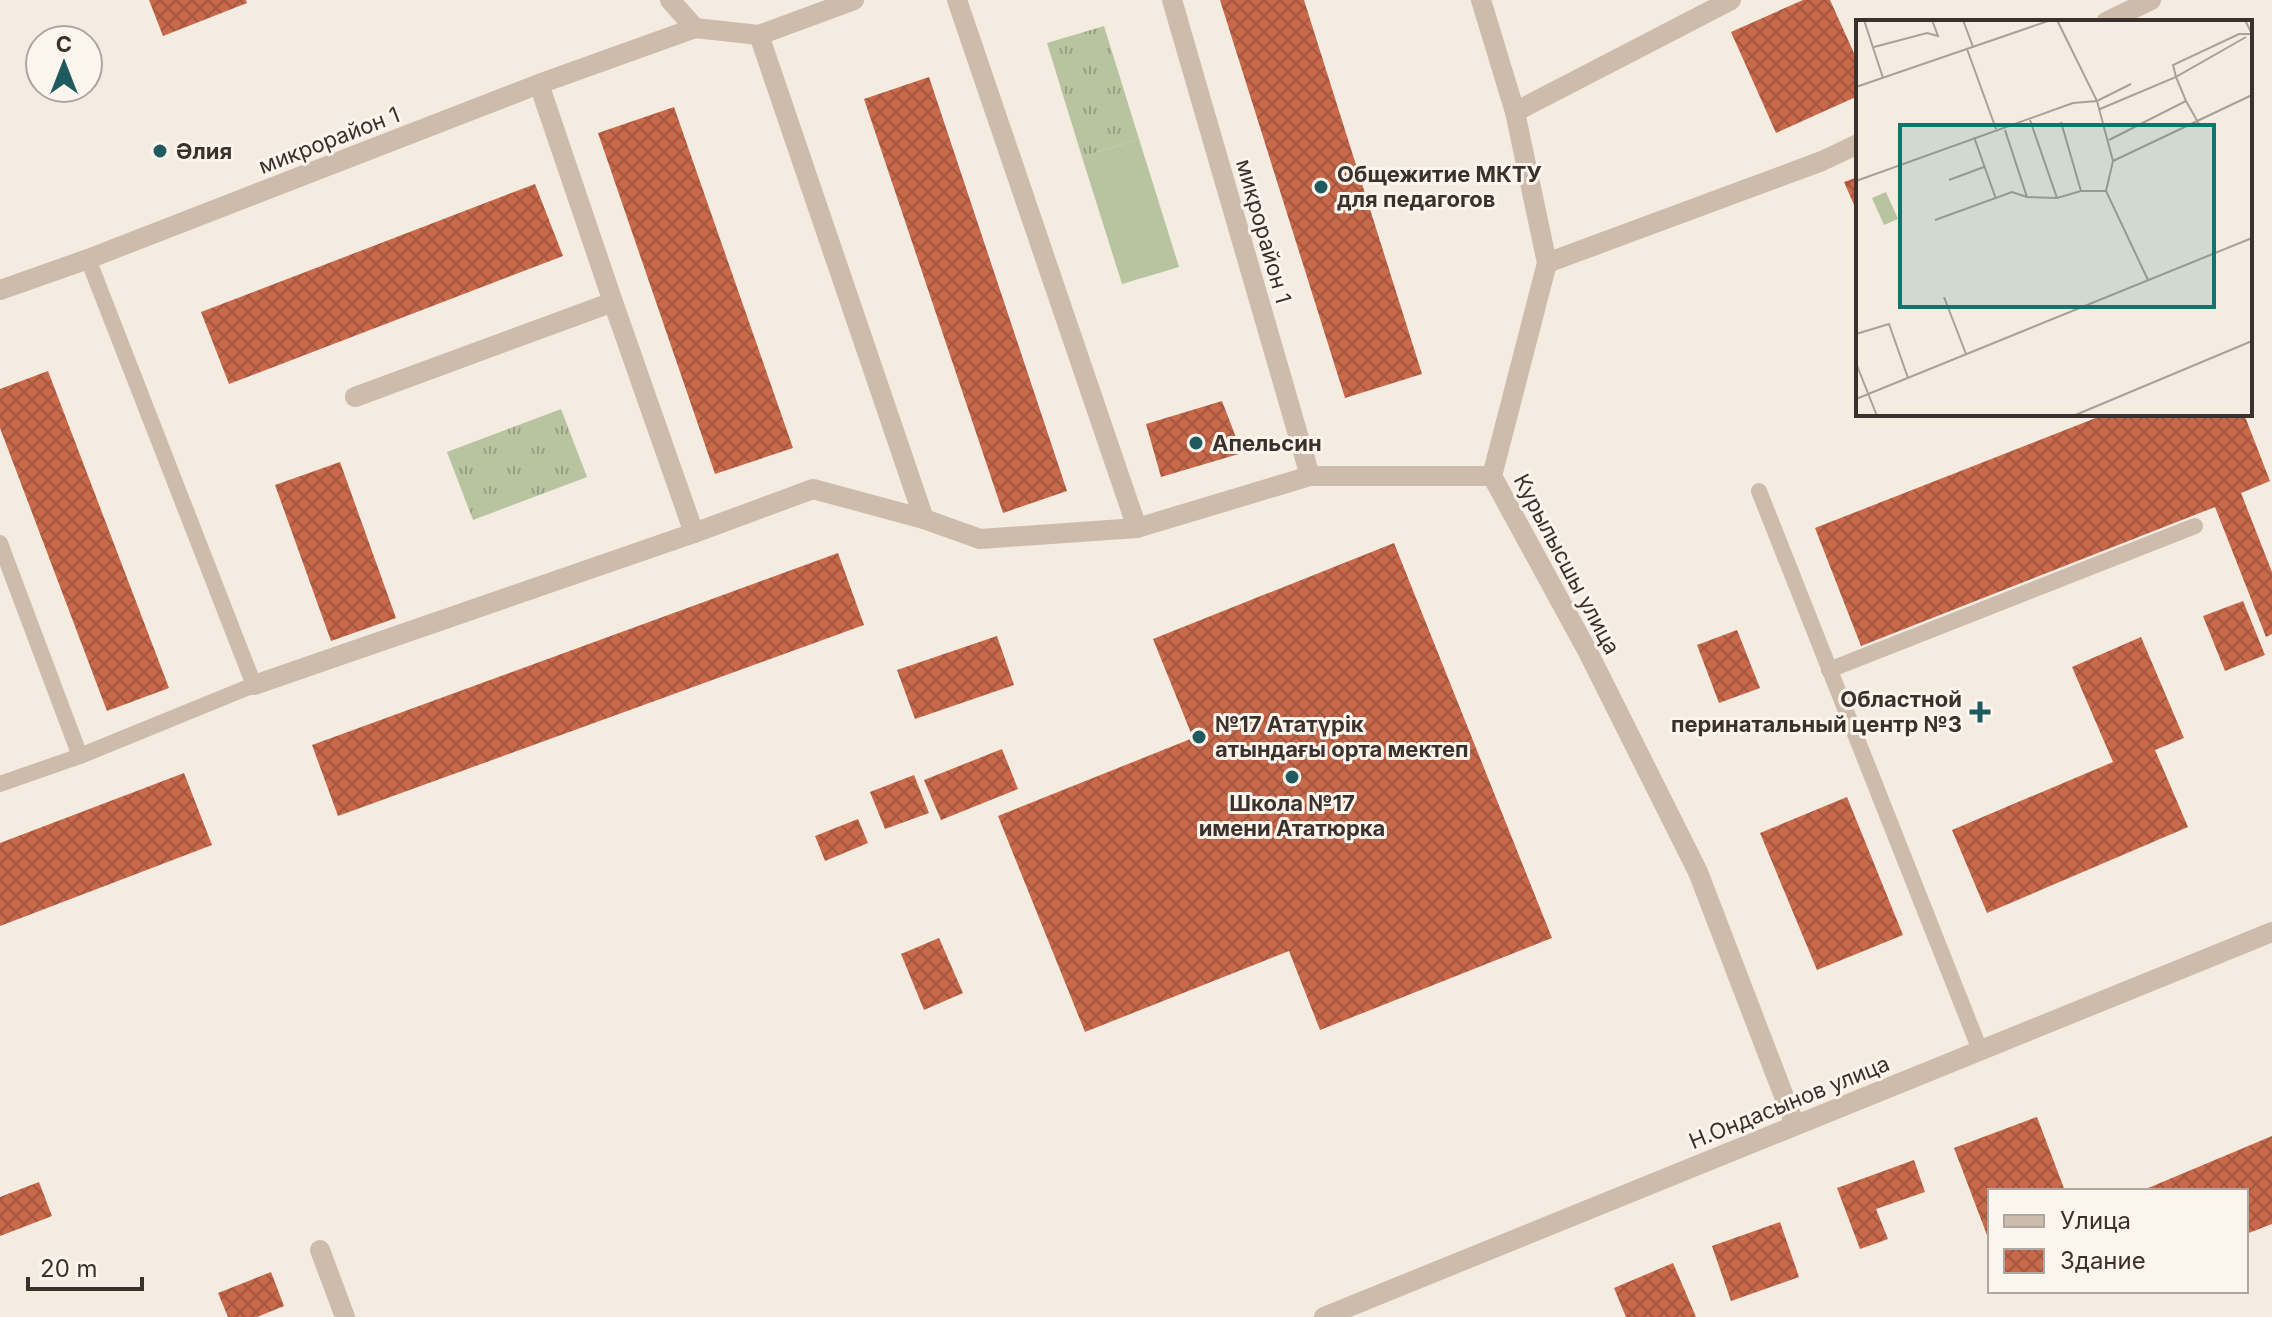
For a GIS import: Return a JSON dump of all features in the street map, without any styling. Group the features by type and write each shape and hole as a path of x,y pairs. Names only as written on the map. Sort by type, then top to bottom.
{"street":[{"path":"670,0 695,28 759,35 854,0"},
{"path":"957,0 1137,528"},
{"name":"микрорайон 1","path":"1172,0 1310,476"},
{"name":"Курылысшы улица","path":"1481,0 1515,112 1547,263 1492,476 1588,652 1698,872 1795,1125"},
{"path":"1515,112 1731,0"},
{"path":"2110,20 2151,0"},
{"name":"микрорайон 1","path":"0,290 88,259 539,84 695,28"},
{"path":"759,35 924,519"},
{"path":"539,84 694,533"},
{"path":"1547,263 1822,161 1856,145"},
{"path":"355,397 613,302"},
{"path":"254,685 813,489 924,519 980,539 1137,528 1310,476 1492,476"},
{"name":"Н.Ондасынов улица","path":"1324,1317 2272,932"},
{"path":"320,1250 345,1317"}],"lane":[{"path":"0,784 80,756 254,685 88,259"},
{"path":"1759,491 1980,1050"},
{"path":"1829,670 2195,526"},
{"path":"0,543 80,756"}],"green space":[{"path":"1104,26 1139,139 1082,157 1047,43"},
{"path":"1139,139 1179,267 1122,284 1082,157"},
{"path":"561,409 587,477 473,520 447,452"}],"building":[{"path":"149,0 246,0 247,3 163,36"},
{"name":"Общежитие МКТУ для педагогов","path":"1220,0 1304,0 1422,374 1345,398"},
{"path":"1803,0 1830,0 1856,58 1856,97 1776,133 1731,32"},
{"path":"929,77 1067,491 1003,513 864,99"},
{"path":"674,107 793,448 715,474 598,133"},
{"path":"1856,178 1856,209 1844,182"},
{"path":"535,184 563,256 229,384 201,312"},
{"path":"48,371 169,688 107,711 0,428 0,389"},
{"path":"1222,401 1242,453 1161,477 1146,424"},
{"name":"Областной перинатальный центр №3","path":"2101,416 2245,416 2270,481 2241,493 2272,572 2272,634 2266,637 2215,507 1861,646 1815,528"},
{"path":"340,462 396,618 331,641 275,485"},
{"name":"Школа №17 имени Ататюрка","path":"1394,543 1552,938 1320,1030 1289,951 1085,1032 998,816 1193,738 1153,639"},
{"path":"838,553 864,625 338,816 312,745"},
{"path":"2243,601 2265,655 2225,671 2203,616"},
{"path":"1737,630 1760,688 1719,703 1697,645"},
{"path":"997,636 1014,685 915,719 897,670"},
{"path":"2141,637 2184,738 2155,750 2188,827 1987,913 1952,830 2113,762 2072,667"},
{"path":"1002,749 1018,789 941,820 924,780"},
{"path":"184,773 212,845 0,926 0,843"},
{"path":"914,775 929,813 885,829 870,792"},
{"path":"1847,797 1903,935 1817,970 1760,833"},
{"path":"858,819 868,843 825,861 815,836"},
{"path":"939,938 963,993 924,1010 901,954"},
{"path":"2037,1117 2064,1189 1988,1189 1988,1238 1954,1148"},
{"path":"2272,1136 2272,1224 2248,1233 2248,1189 2146,1189"},
{"path":"1914,1160 1925,1192 1876,1209 1888,1239 1860,1249 1837,1188"},
{"path":"39,1182 52,1216 0,1236 0,1197"},
{"path":"1780,1222 1799,1277 1731,1301 1712,1246"},
{"path":"1673,1263 1696,1317 1626,1317 1614,1288"},
{"path":"271,1272 284,1306 257,1317 228,1317 218,1293"}],"place":[{"name":"Әлия","path":"160,151"},
{"name":"Общежитие МКТУ для педагогов","path":"1321,187"},
{"name":"Апельсин","path":"1196,443"},
{"name":"Областной перинатальный центр №3","path":"1980,712"},
{"name":"№17 Ататүрік атындағы орта мектеп","path":"1199,737"},
{"name":"Школа №17 имени Ататюрка","path":"1292,777"}]}
